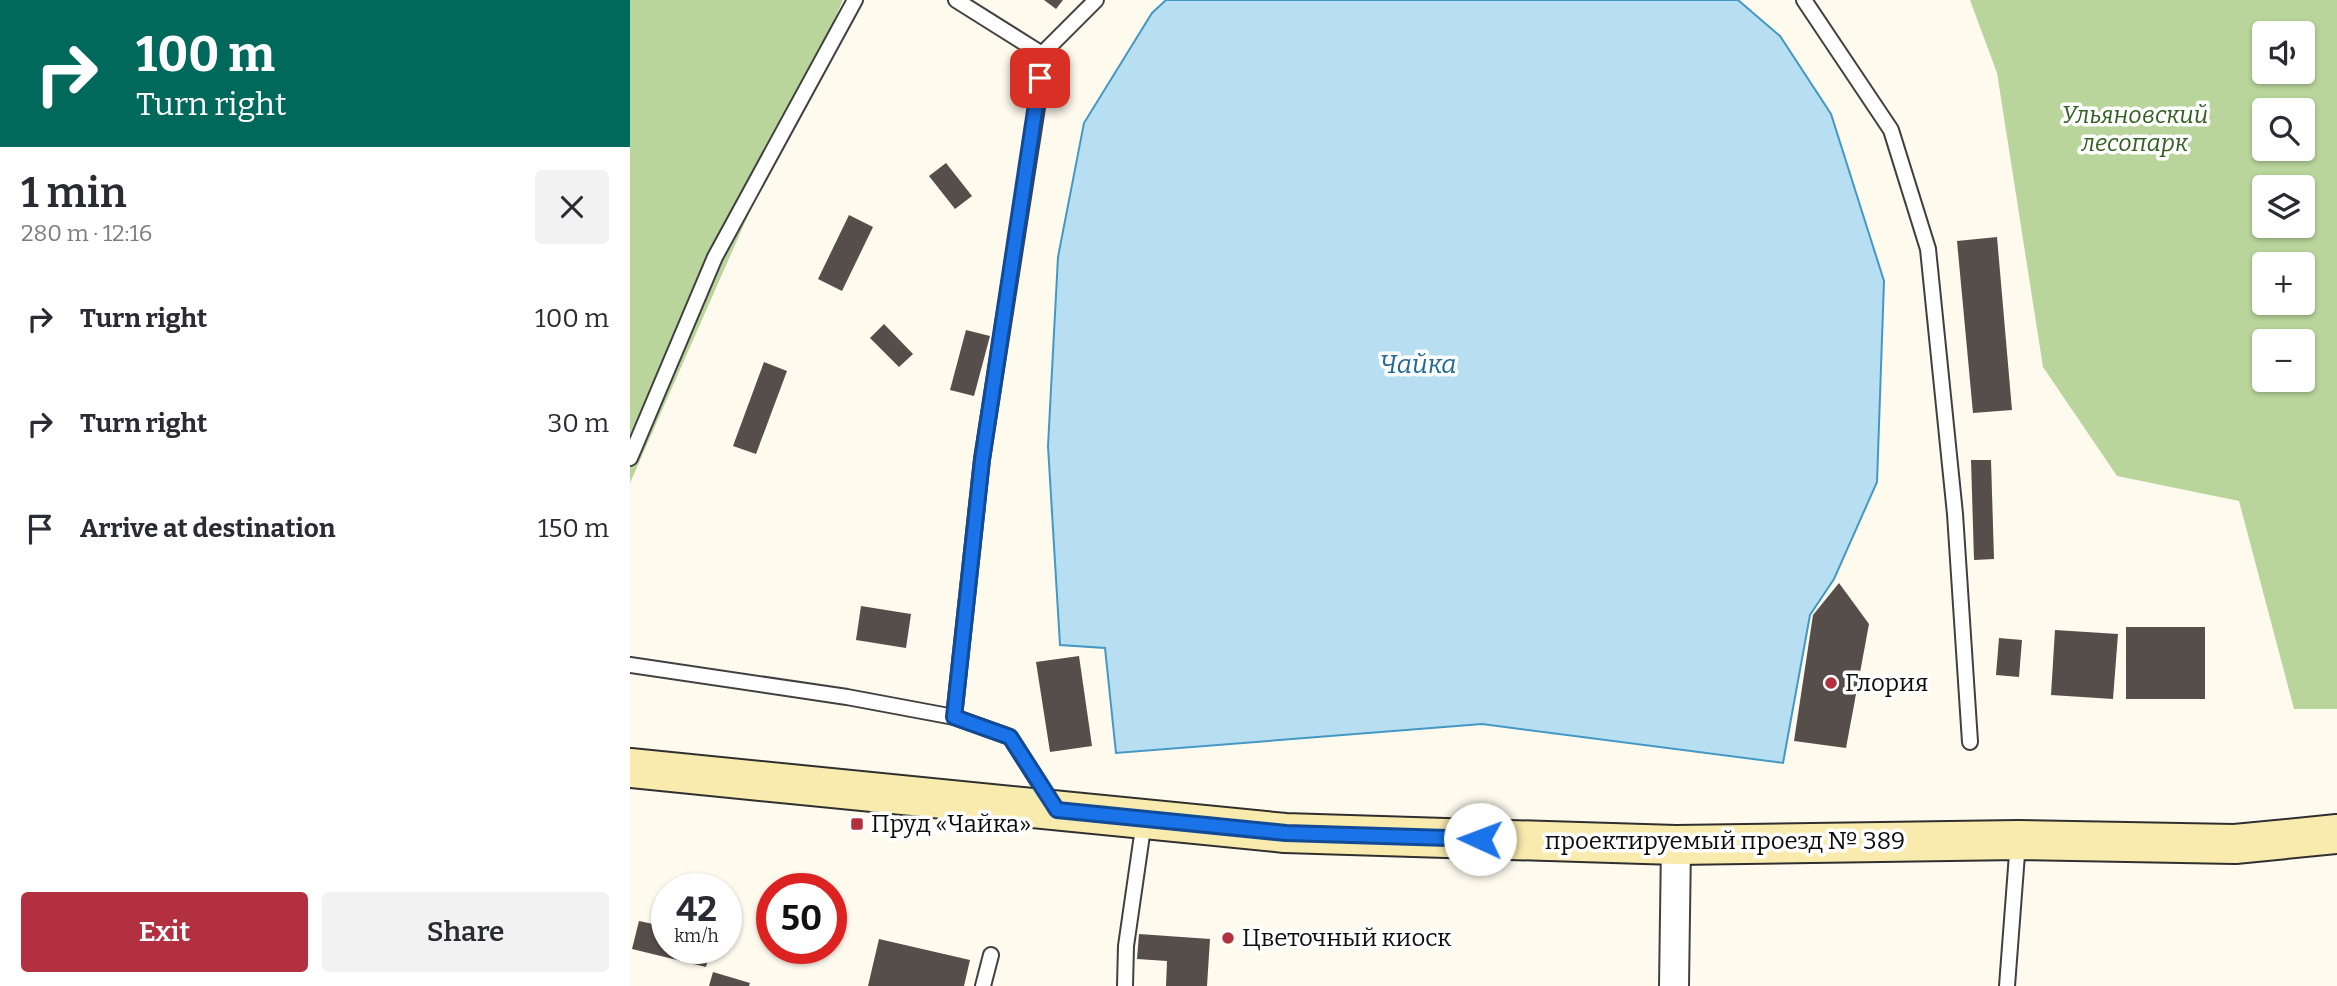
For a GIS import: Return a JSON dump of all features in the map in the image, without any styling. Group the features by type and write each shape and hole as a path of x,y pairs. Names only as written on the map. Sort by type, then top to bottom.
{"main road":[{"name":"проектируемый проезд № 389","path":"630,768 1286,833 1676,845 2018,841 2235,844 2337,834"},
{"name":"проектируемый проезд № 389","path":"2235,844 2337,857"}],"street":[{"path":"1674,986 1676,845"}],"lane":[{"path":"630,458 715,257 855,0"},
{"path":"956,0 1042,54"},
{"path":"954,717 982,460 1038,101 1042,54 1096,0"},
{"path":"1804,0 1891,130 1928,249 1955,514 1970,742"},
{"path":"630,665 847,696 954,717 1010,737 1057,810"},
{"path":"1125,986 1126,946 1144,819"},
{"path":"2007,986 2018,841"},
{"path":"983,986 991,955"}],"green space":[{"path":"630,0 843,0 630,483"},
{"name":"Ульяновский лесопарк","path":"1970,0 2337,0 2337,709 2294,709 2239,501 2117,476 2043,367 1997,73"}],"water":[{"name":"Чайка","path":"1166,0 1738,0 1780,36 1831,114 1884,281 1877,482 1834,579 1810,615 1783,763 1482,724 1116,753 1105,648 1060,645 1048,446 1058,257 1084,123 1152,13"}],"building":[{"path":"1044,0 1063,0 1056,9"},
{"path":"946,163 972,196 955,209 929,176"},
{"path":"849,215 873,227 842,291 818,279"},
{"path":"1997,237 2012,410 1973,413 1957,241"},
{"path":"884,324 913,354 899,367 870,338"},
{"path":"966,330 990,336 974,396 950,390"},
{"path":"764,362 787,371 756,454 733,446"},
{"path":"1971,460 1991,460 1994,559 1974,560"},
{"name":"Глория","path":"1839,583 1869,624 1846,748 1794,741 1813,615"},
{"path":"861,606 911,614 906,648 856,640"},
{"path":"2126,627 2205,627 2205,699 2126,699"},
{"path":"2055,630 2118,634 2113,699 2051,695"},
{"path":"1999,638 2022,640 2019,677 1996,675"},
{"path":"1079,656 1092,746 1050,752 1036,662"},
{"path":"639,921 651,924 651,954 632,949"},
{"path":"1139,934 1210,939 1207,986 1166,986 1167,961 1137,959"},
{"path":"879,939 970,960 964,986 868,986"},
{"path":"713,972 750,983 749,986 709,986"}],"place":[{"name":"Глория","path":"1831,683"},
{"name":"Пруд «Чайка»","path":"857,824"},
{"name":"Цветочный киоск","path":"1228,938"}],"route":[{"path":"1040,78 982,460 954,717 1010,737 1057,810 1286,833 1480,839"}]}
